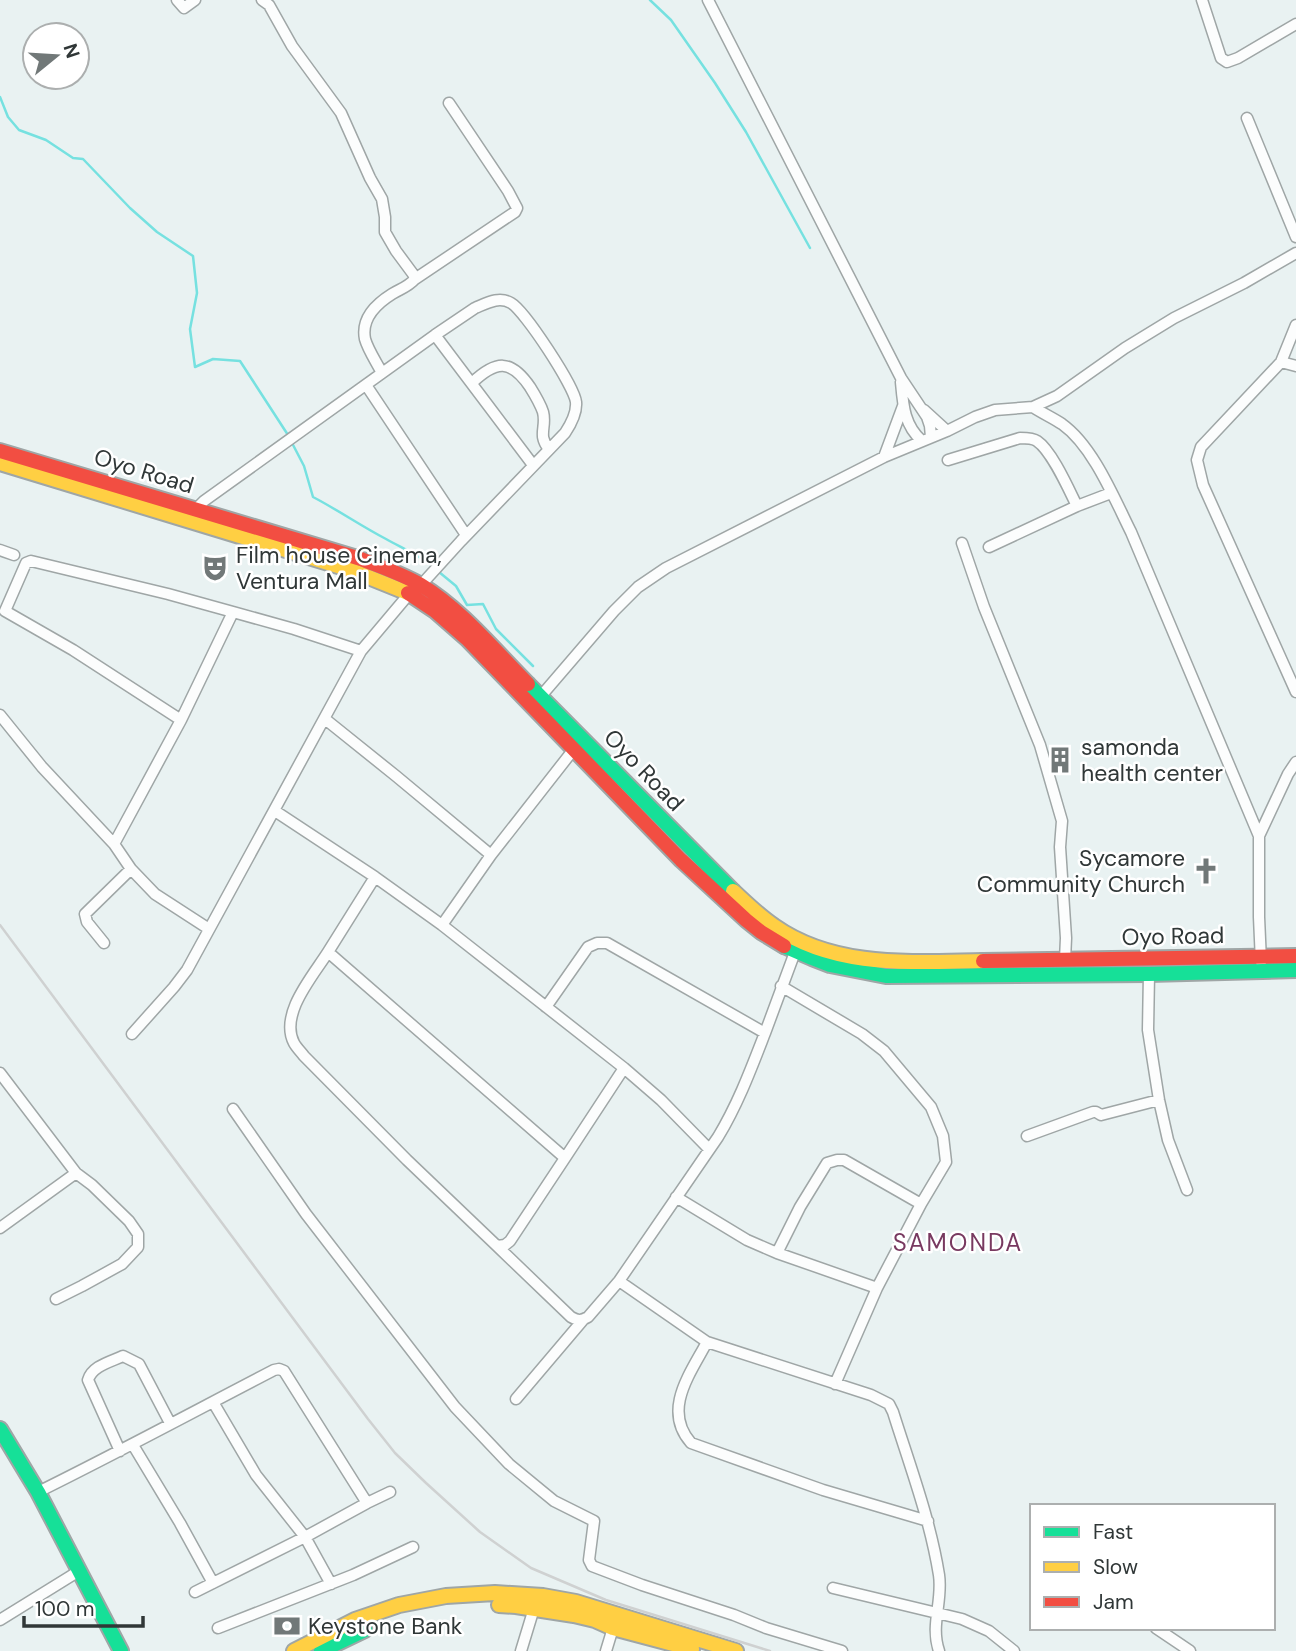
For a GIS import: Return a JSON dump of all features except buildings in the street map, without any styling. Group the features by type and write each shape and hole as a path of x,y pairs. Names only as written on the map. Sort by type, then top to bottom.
{"main road":[{"name":"Oyo Road","path":"0,451 361,559 391,571 458,631 681,860 756,929 795,952 842,968 886,975 1149,974 1261,963 1296,956"},
{"name":"Oyo Road","path":"0,463 415,590 457,612 713,872 760,915 801,941 843,956 887,962 1144,960 1261,963 1296,970"},
{"path":"0,1429 38,1492 121,1651"},
{"path":"294,1651 377,1612 424,1600 483,1594 514,1594 612,1628 697,1651"},
{"path":"321,1651 373,1626 420,1613 447,1608 566,1600 736,1651"}],"street":[{"path":"177,0 184,8 195,0"},
{"path":"262,0 269,5 292,46 341,113 382,199 386,232 415,279"},
{"path":"708,0 901,377 930,426 927,439"},
{"path":"1202,0 1221,58 1227,62 1296,24"},
{"path":"382,373 365,339 365,324 369,315 390,295 410,285 517,208 509,191 449,103"},
{"path":"1247,118 1296,237"},
{"path":"541,696 614,611 638,587 666,568 884,457 947,431 975,416 995,410 1032,407 1057,396 1125,348 1174,318 1296,253"},
{"path":"132,1034 187,970 361,651 466,535 565,433 576,405 574,393 523,312 510,302 494,299 475,308 435,335 195,510"},
{"path":"1296,326 1281,362 1201,447 1197,460 1203,485 1296,692"},
{"path":"435,335 533,465"},
{"path":"1281,362 1296,366"},
{"path":"472,383 496,366 513,368 521,374 542,409 542,437 549,449"},
{"path":"901,377 903,405 914,433 927,439"},
{"path":"366,385 466,535"},
{"path":"884,457 903,405"},
{"path":"919,405 947,431"},
{"path":"1032,407 1063,424 1086,448 1111,493 1131,532 1259,836 1261,963"},
{"path":"948,460 1020,438 1029,438 1037,441 1051,457 1077,506"},
{"path":"989,547 1111,493"},
{"path":"962,543 984,607 1040,745 1062,821 1060,847 1065,960"},
{"path":"0,550 14,555"},
{"path":"181,720 73,650 2,614 26,563 31,561 168,594 294,629 361,651"},
{"path":"114,844 181,720 233,612"},
{"path":"0,715 42,767 114,844 131,869 155,894 209,929"},
{"path":"325,719 491,856"},
{"path":"442,925 491,856 574,749"},
{"path":"1259,836 1296,762"},
{"path":"275,811 442,925 624,1068 661,1100 709,1149"},
{"path":"104,943 87,922 85,914 131,869"},
{"path":"375,877 293,1009 290,1020 293,1042 407,1160 572,1317 578,1321 583,1320"},
{"path":"546,1007 588,947 607,943 765,1033"},
{"path":"328,952 565,1158"},
{"path":"516,1399 619,1281 727,1123 748,1077 795,952"},
{"path":"1149,974 1148,1030 1159,1100 1168,1140 1187,1191"},
{"path":"781,986 862,1034 884,1051 931,1107 943,1136 946,1162 877,1288 835,1384"},
{"path":"497,1246 510,1241 624,1068"},
{"path":"0,1073 76,1173 129,1221 138,1234 138,1247 122,1264 56,1299"},
{"path":"1027,1136 1093,1112 1101,1115 1159,1100"},
{"path":"233,1110 306,1214 455,1407 509,1464 554,1501 594,1521 589,1560 592,1566 766,1628 842,1651"},
{"path":"777,1253 800,1207 827,1163 832,1161 844,1160 921,1204"},
{"path":"0,1228 76,1173"},
{"path":"676,1197 747,1240 877,1288"},
{"path":"619,1281 708,1342 871,1395 889,1404 928,1521 939,1578 935,1632 939,1651"},
{"path":"708,1342 683,1387 678,1404 681,1433 691,1443 823,1490 928,1521"},
{"path":"120,1451 88,1380 95,1369 123,1356 139,1364 170,1423"},
{"path":"38,1492 279,1369 284,1371 367,1503"},
{"path":"213,1402 256,1475 305,1538 331,1584"},
{"path":"133,1445 213,1583"},
{"path":"195,1592 305,1538 390,1492"},
{"path":"218,1628 353,1575 413,1547"},
{"path":"0,1620 79,1572"},
{"path":"833,1588 962,1619 989,1631 1014,1651"},
{"path":"522,1651 536,1602"},
{"path":"606,1651 612,1628"},
{"path":"1159,1630 1190,1651"}],"waterway":[{"path":"650,0 671,20 715,83 746,132 810,248"},
{"path":"0,97 8,117 19,130 46,140 73,158 83,159 157,232 193,256 197,293 190,329 195,367 213,359 240,361 288,435"},
{"path":"291,441 304,466 313,497 434,567"},
{"path":"439,572 456,586 467,605 483,604 496,629 533,666"}],"railway":[{"path":"0,925 368,1419 395,1453 426,1483 480,1532 531,1568 606,1600 770,1651"}],"traffic: fast":[{"path":"528,684 733,891"},
{"path":"784,946 830,965 886,976 1296,970"},
{"path":"0,1429 38,1492 121,1651"},
{"path":"321,1651 365,1630"}],"traffic: slow":[{"path":"0,463 351,570 408,593"},
{"path":"733,891 774,926 823,950 848,956 902,962 983,961"},
{"path":"294,1651 355,1620 399,1605 446,1596 495,1593 543,1596 576,1602 736,1651"},
{"path":"499,1605 574,1615 692,1649"}],"traffic: jam":[{"path":"0,451 361,559 399,574 421,585 450,606 528,684"},
{"path":"408,593 435,611 467,639 681,860 746,920 784,946"},
{"path":"983,961 1296,956"}],"place":[{"name":"Film house Cinema, Ventura Mall","path":"215,568"},
{"name":"samonda health center","path":"1060,760"},
{"name":"Sycamore Community Church","path":"1206,871"},
{"name":"Keystone Bank","path":"287,1626"}],"district":[{"name":"SAMONDA","path":"958,1243"}]}
